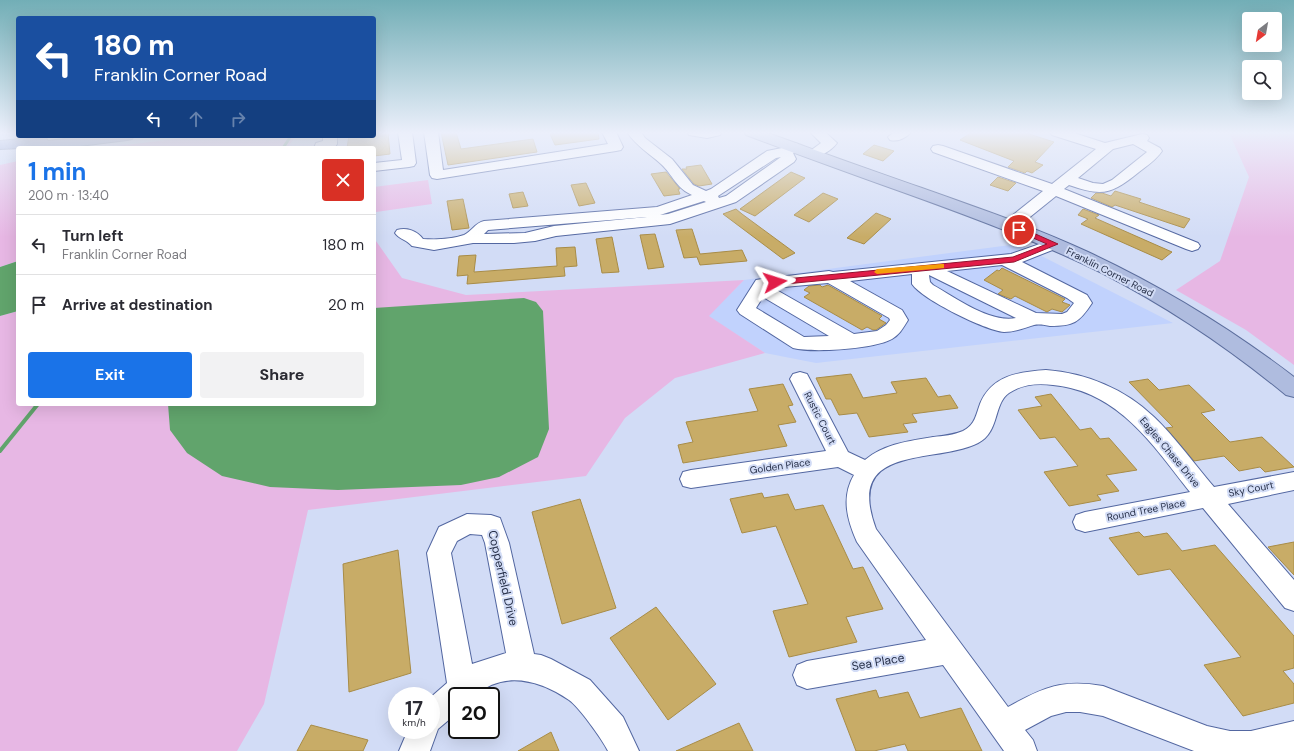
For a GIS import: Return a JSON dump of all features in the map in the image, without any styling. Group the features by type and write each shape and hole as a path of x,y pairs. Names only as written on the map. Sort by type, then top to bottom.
{"main road":[{"name":"Franklin Corner Road","path":"849,167 1009,226 1054,244 1114,272 1183,311 1248,354 1294,389"}],"street":[{"path":"376,180 408,175 411,172 410,167"},
{"path":"436,167 437,175 488,167"},
{"path":"671,167 688,188 712,199 731,199 776,167"},
{"path":"403,233 414,238 418,243 434,245 473,238 473,235 484,226 558,225 625,219 670,220 712,199 716,192 753,167"},
{"path":"758,167 770,171"},
{"path":"991,167 1055,190 1192,246"},
{"path":"1009,226 1083,167"},
{"path":"1068,179 1095,187 1106,188 1117,183 1137,167"},
{"path":"732,181 747,187"},
{"path":"830,276 896,314 899,320 893,329 884,335 872,339 812,344 800,343 746,310 762,284 830,276 922,271 1014,260 1054,244"},
{"path":"922,271 935,277 942,275 1033,319 1055,321 1065,320 1073,316 1083,303 1081,299 1073,294 1004,260"},
{"path":"922,271 920,284 990,323 1006,326 1021,324 1033,319"},
{"path":"760,288 851,341"},
{"name":"Eagles Chase Drive","path":"1022,751 866,535 860,521 857,506 858,490 867,471 878,461 897,452 962,441 972,436 980,430 986,421 993,398 1000,390 1010,383 1036,377 1052,377 1085,384 1101,390 1135,411 1147,423 1208,498 1294,599"},
{"name":"Rustic Court","path":"800,379 840,458"},
{"path":"840,458 867,471"},
{"name":"Golden Place","path":"691,479 840,458"},
{"name":"Sky Court","path":"1208,498 1294,481"},
{"name":"Round Tree Place","path":"1085,522 1208,498"},
{"name":"Copperfield Drive","path":"462,687 438,553 448,534 467,524 490,525 497,543 523,667"},
{"name":"Sea Place","path":"807,675 949,650"},
{"path":"464,687 475,677 508,666 540,668 580,690 612,728 624,751"},
{"path":"1004,726 1048,703 1066,698 1085,698 1103,701 1207,741 1230,746 1251,746 1294,736"},
{"path":"440,709 448,702"},
{"path":"414,751 420,739"}],"shaded area":[{"path":"0,167 16,167 16,262 0,267"},
{"path":"1244,167 1294,167 1294,365 1246,330 1176,290 1220,261 1249,177"},
{"path":"428,180 432,204 376,212 376,187"},
{"path":"376,241 402,278 466,295 744,280 709,316 765,353 675,378 625,418 586,476 308,510 264,704 237,751 0,751 0,316 16,312 16,406 376,406"},
{"path":"1018,244 1173,323 816,363 765,353 708,316 744,280"},
{"path":"16,262 16,312 0,316 0,267"},
{"path":"524,298 536,302 543,311 549,429 538,457 499,477 461,485 338,490 270,487 222,476 187,453 170,430 168,406 376,406 376,308"}],"building":[{"path":"686,167 702,167 712,184 699,186 694,184 682,169 687,169"},
{"path":"1008,167 1040,167 1032,173 1027,171 1025,173"},
{"path":"666,172 680,189 678,189 680,194 664,196 651,174"},
{"path":"791,172 805,178 755,216 740,209"},
{"path":"998,177 1016,183 1008,191 990,185"},
{"path":"586,183 595,203 579,206 571,185"},
{"path":"1115,191 1141,199 1139,202 1190,219 1184,228 1115,205 1112,207 1091,198 1096,193 1111,196"},
{"path":"523,192 528,206 513,208 509,194"},
{"path":"823,193 838,199 809,222 794,215"},
{"path":"463,199 469,228 452,230 447,201"},
{"path":"736,209 795,253 783,259 723,214"},
{"path":"1083,209 1099,215 1095,218 1172,252 1162,260 1081,224 1088,219 1078,215"},
{"path":"876,213 891,219 864,244 847,238"},
{"path":"692,229 700,254 742,250 747,261 700,265 697,257 684,258 676,230"},
{"path":"655,234 664,267 648,269 640,235"},
{"path":"612,237 619,272 602,273 596,239"},
{"path":"575,247 577,266 564,267 565,276 467,284 468,275 457,276 459,256 476,255 474,272 557,266 556,248"},
{"path":"1002,268 1065,299 1062,302 1070,305 1062,312 1052,309 1047,312 1015,296 1011,299 998,294 1003,290 984,280"},
{"path":"820,285 822,287 828,285 882,316 879,319 886,323 876,330 867,327 862,330 804,297 810,293 804,290 809,286"},
{"path":"851,374 863,398 897,393 891,382 926,378 938,397 950,395 958,408 912,414 917,422 903,424 908,432 869,437 857,413 839,415 831,399 826,399 816,378"},
{"path":"1148,379 1159,390 1189,385 1215,410 1201,413 1230,442 1262,437 1294,467 1265,472 1260,467 1239,471 1224,456 1194,461 1166,428 1173,427 1129,382"},
{"path":"783,384 793,405 788,406 796,422 778,425 787,446 683,463 678,445 693,442 686,422 758,411 749,389"},
{"path":"1051,394 1080,430 1091,428 1100,439 1109,438 1137,470 1106,475 1119,491 1097,495 1101,500 1069,506 1044,472 1078,466 1055,437 1040,439 1018,410 1042,406 1035,397"},
{"path":"762,493 764,498 788,494 795,510 823,505 853,569 863,567 883,609 846,617 857,642 789,657 773,611 808,604 776,526 742,533 730,499"},
{"path":"580,499 616,608 562,624 532,512"},
{"path":"1139,532 1144,537 1167,533 1182,551 1215,545 1294,636 1294,668 1283,671 1294,684 1294,703 1243,716 1204,665 1241,657 1170,569 1138,575 1109,538"},
{"path":"1294,542 1294,575 1268,547"},
{"path":"398,550 411,673 349,692 343,564"},
{"path":"656,607 716,684 668,720 610,638"},
{"path":"876,690 879,698 908,692 920,718 961,708 982,751 908,751 905,744 874,751 856,751 836,699"},
{"path":"739,723 753,751 676,751"},
{"path":"311,725 368,740 363,751 297,751"},
{"path":"551,732 559,751 518,751"}],"waterway":[{"path":"0,451 36,406"}],"slow traffic":[{"path":"877,272 941,266"}],"route":[{"path":"775,282 1014,260 1054,244 1019,230"}]}
